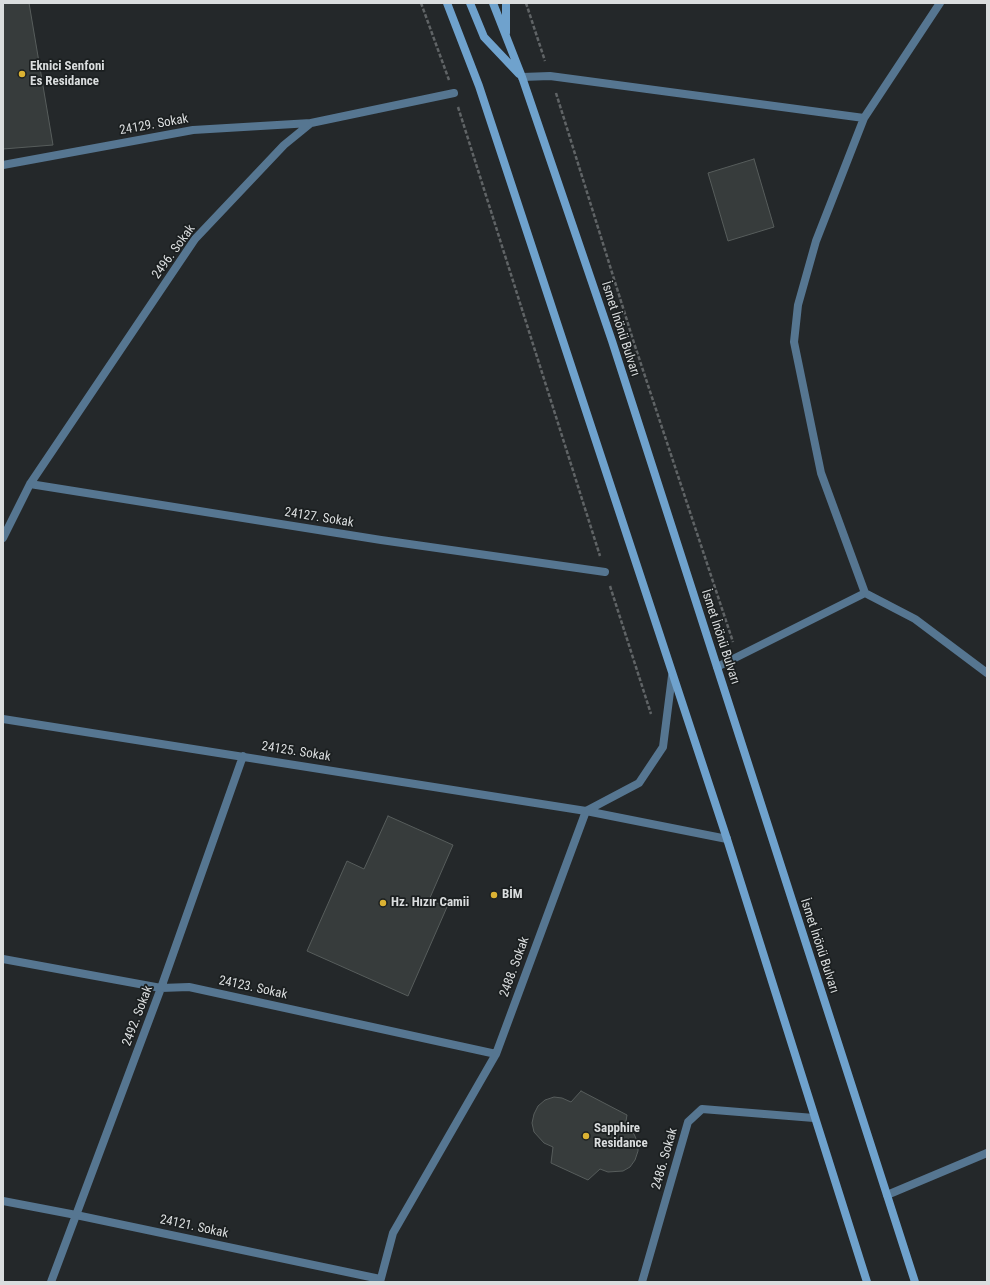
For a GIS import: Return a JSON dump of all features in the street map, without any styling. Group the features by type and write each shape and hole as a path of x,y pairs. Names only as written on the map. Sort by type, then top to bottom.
{"main road":[{"path":"443,3 463,43"},
{"path":"447,3 484,101 672,676 727,839 867,1282"},
{"path":"470,3 484,37 522,77"},
{"name":"İsmet İnönü Bulvarı","path":"493,3 522,77 612,341 915,1282"},
{"path":"505,36 506,3"}],"street":[{"path":"940,3 864,118 816,241 798,305 794,342 821,473 865,593 915,619 987,673"},
{"path":"522,77 550,76 864,118"},
{"name":"2496. Sokak","path":"4,533 30,484 195,239 284,146 311,123 454,93"},
{"name":"24129. Sokak","path":"3,166 193,130 311,123"},
{"name":"24127. Sokak","path":"30,484 381,540 605,572"},
{"path":"717,667 865,593"},
{"path":"586,811 639,783 663,747 672,676"},
{"name":"24125. Sokak","path":"3,719 586,811 727,839"},
{"name":"2492. Sokak","path":"51,1282 161,988 243,756"},
{"name":"2488. Sokak","path":"380,1280 393,1232 496,1054 586,811"},
{"name":"24123. Sokak","path":"3,959 161,988 189,987 496,1054"},
{"name":"2486. Sokak","path":"642,1282 688,1122 702,1109 814,1118"},
{"path":"886,1195 987,1152"},
{"name":"24121. Sokak","path":"3,1201 76,1215 380,1280"}],"path":[{"path":"421,3 454,93 652,718"},
{"path":"526,3 634,343 738,657"}],"building":[{"name":"Eknici Senfoni Es Residance","path":"3,3 29,3 53,145 3,149"},
{"path":"754,159 774,227 728,241 708,173"},
{"name":"Hz. Hızır Camii","path":"388,816 453,845 429,900 447,907 408,996 307,951 347,861 364,869"},
{"name":"Sapphire Residance","path":"581,1091 627,1115 625,1127 634,1134 638,1143 638,1151 635,1160 630,1167 623,1171 608,1172 600,1169 588,1180 551,1163 553,1147 544,1143 534,1132 532,1123 534,1114 538,1106 545,1100 554,1097 562,1098 571,1102"}],"place":[{"name":"Eknici Senfoni Es Residance","path":"22,74"},
{"name":"BİM","path":"494,895"},
{"name":"Hz. Hızır Camii","path":"383,903"},
{"name":"Sapphire Residance","path":"586,1136"}]}
